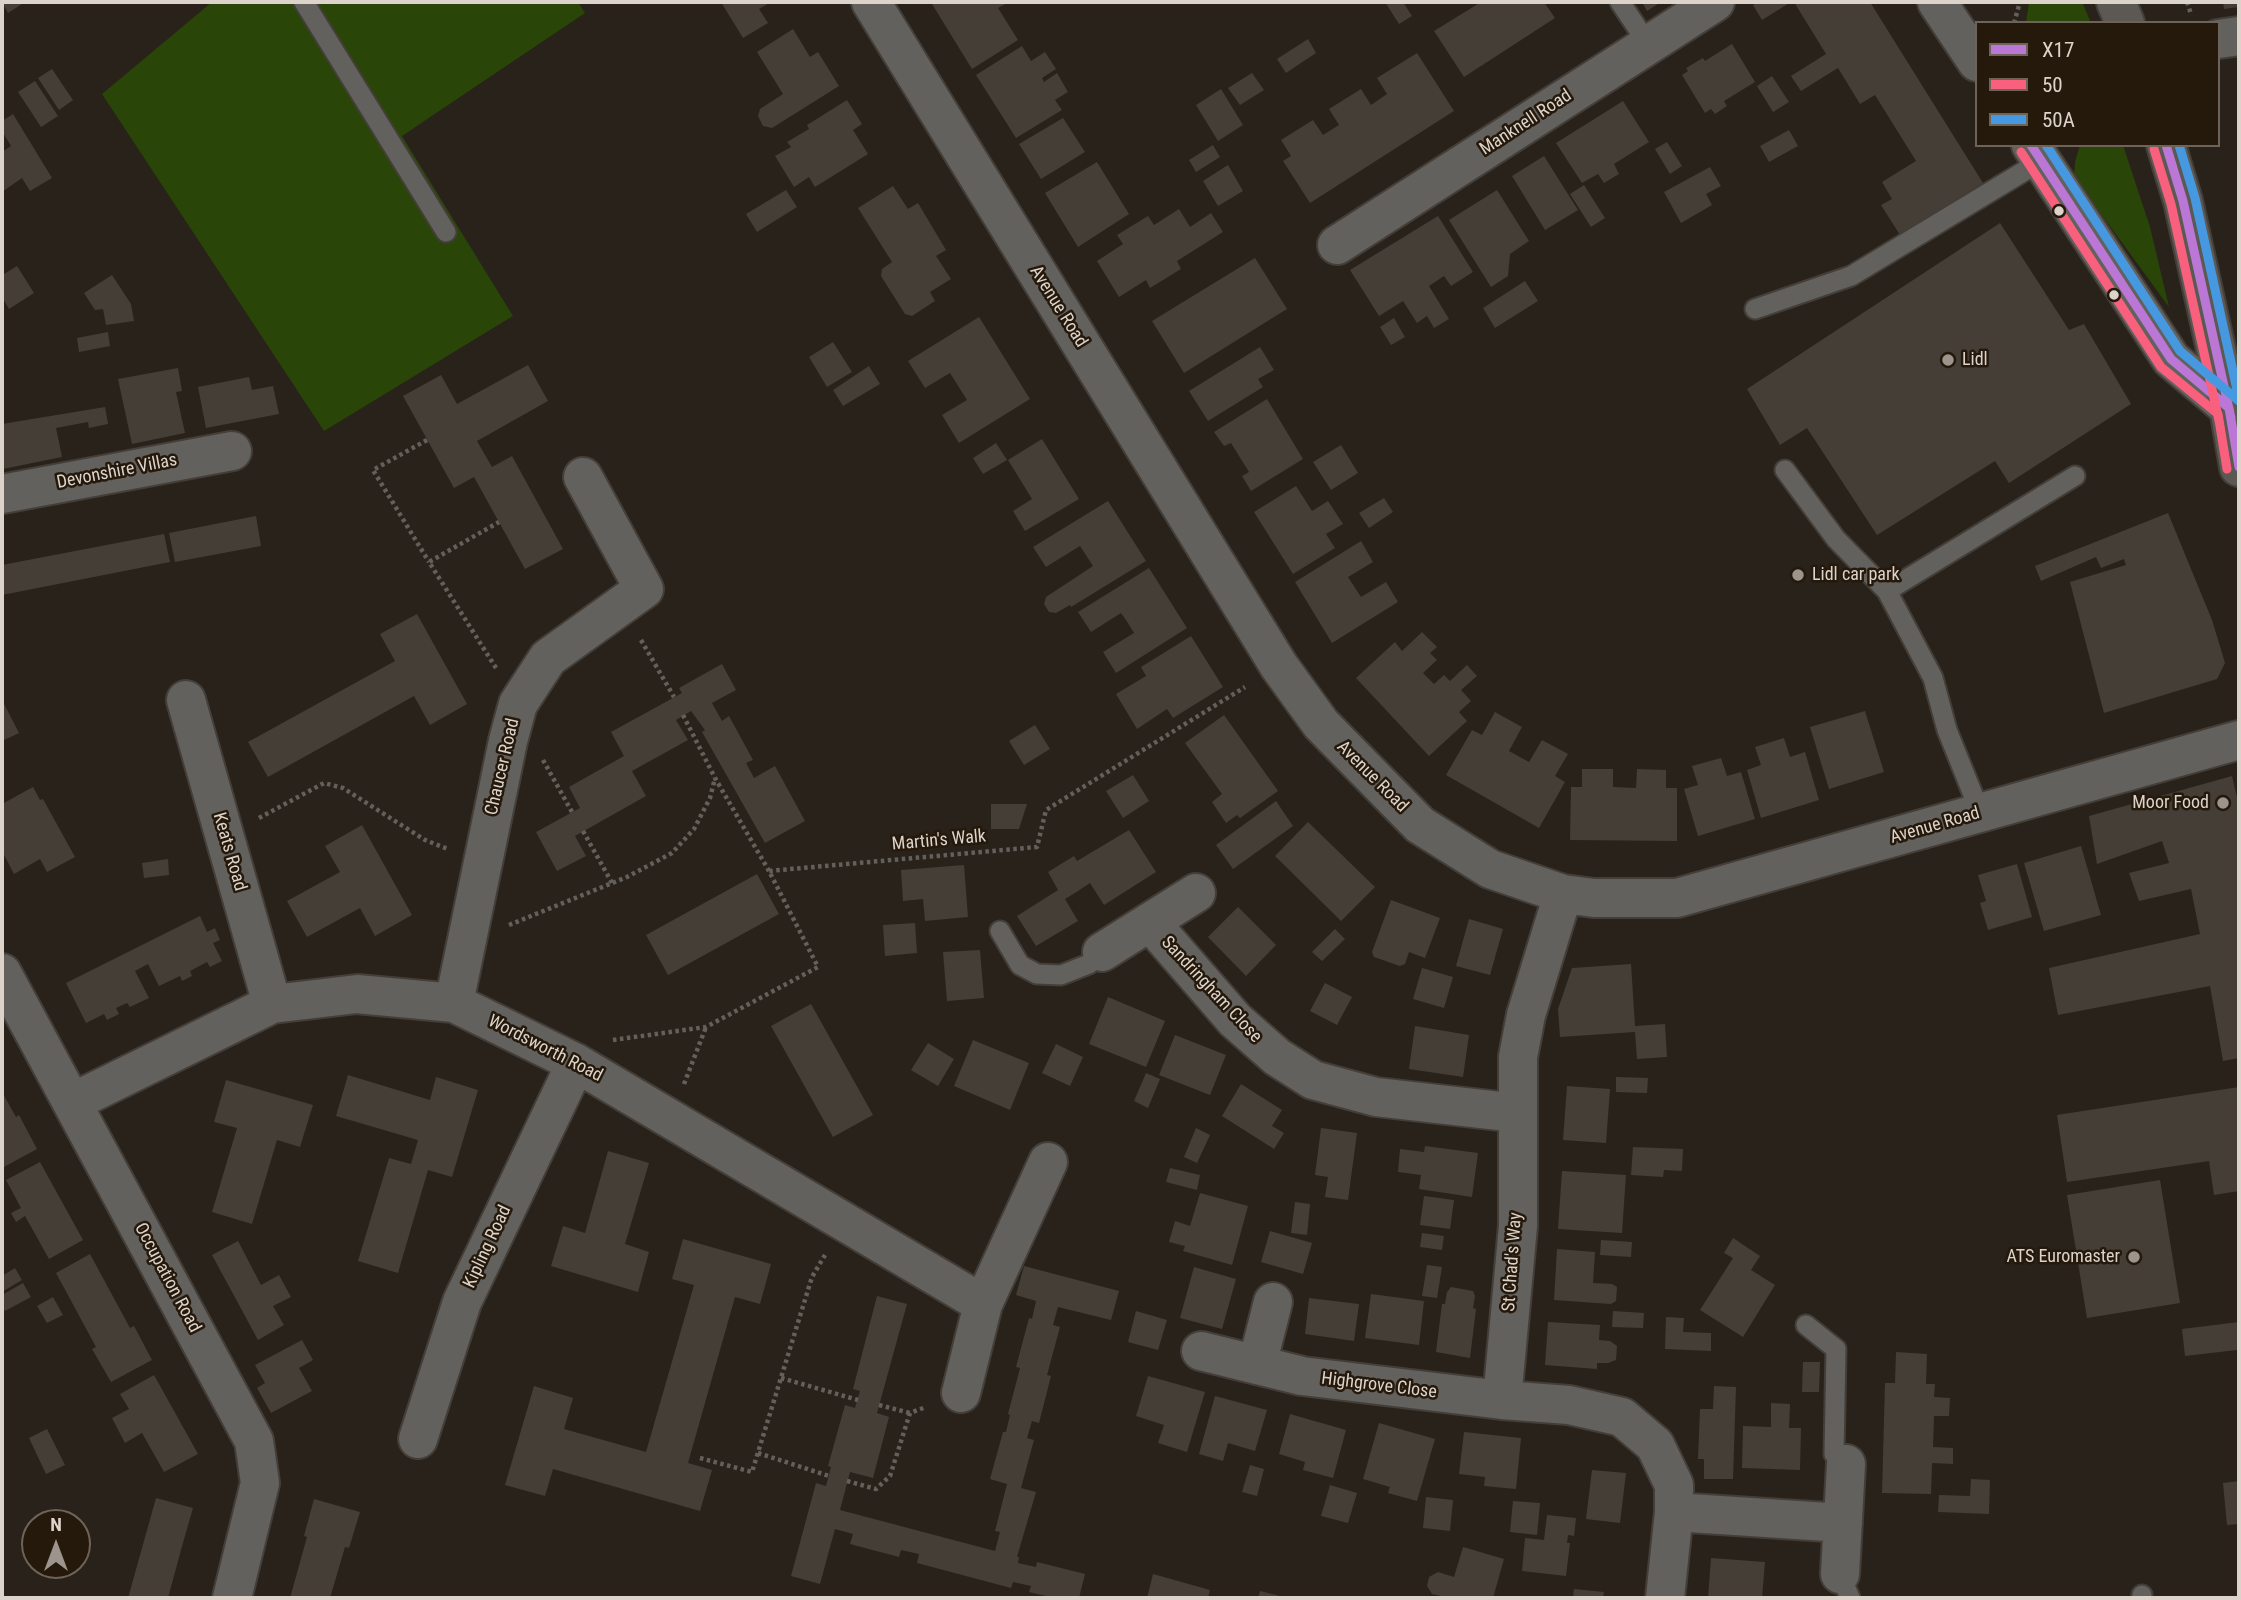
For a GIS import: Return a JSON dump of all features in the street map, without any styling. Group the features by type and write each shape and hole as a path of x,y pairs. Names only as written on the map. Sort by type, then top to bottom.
{"main road":[{"path":"2116,2 2124,21"},
{"path":"2167,147 2183,201 2234,408 2239,467"}],"street":[{"name":"Avenue Road","path":"871,2 1279,666 1321,724 1420,825 1490,869 1563,894 1594,898 1677,898 2239,740"},
{"name":"Manknell Road","path":"1337,245 1716,2"},
{"path":"1937,2 1975,59"},
{"path":"2220,39 2239,36"},
{"path":"2036,153 2171,359 2234,408"},
{"name":"Devonshire Villas","path":"2,494 232,451"},
{"name":"Chaucer Road","path":"454,1003 518,704 548,658 644,589 583,477"},
{"name":"Keats Road","path":"187,700 272,1004"},
{"name":"Sandringham Close","path":"1102,952 1196,893"},
{"name":"St Chad's Way","path":"1502,1399 1518,1226 1518,1057 1526,1015 1563,894"},
{"name":"Sandringham Close","path":"1150,922 1235,1020 1277,1057 1313,1080 1376,1097 1517,1113"},
{"name":"Occupation Road","path":"2,973 254,1441 260,1483 232,1598"},
{"name":"Wordsworth Road","path":"73,1102 272,1004 357,994 454,1003 576,1063 983,1304"},
{"name":"Kipling Road","path":"418,1439 462,1302 576,1063"},
{"path":"961,1393 983,1304 1048,1162"},
{"path":"1257,1365 1273,1302"},
{"name":"Highgrove Close","path":"1200,1351 1302,1376 1502,1399"},
{"path":"1502,1399 1569,1405 1622,1417 1655,1445 1674,1485 1674,1512 1665,1598"},
{"path":"1845,1586 1843,1523 1846,1464"},
{"path":"1674,1512 1843,1523"}],"lane":[{"path":"303,2 446,232"},
{"path":"1620,2 1648,44"},
{"path":"1755,309 1851,276 2036,153"},
{"path":"1785,470 1836,538 1887,591 1933,678 1947,730 1980,812"},
{"path":"1887,591 2075,476"},
{"path":"1000,931 1020,965 1037,974 1061,975 1089,964 1102,952"},
{"path":"1806,1325 1836,1349 1833,1454 1846,1464"}],"path":[{"path":"2015,21 2020,2"},
{"path":"427,440 373,470 518,704"},
{"path":"429,562 499,522"},
{"path":"621,606 674,697"},
{"name":"Martin's Walk","path":"769,871 1037,847 1046,810 1279,666"},
{"path":"576,1063 599,1042 706,1027 818,967 769,871 715,778 684,715"},
{"path":"468,936 519,923 612,883 672,853 694,829 710,798 715,778"},
{"path":"225,836 324,783 343,788 425,840 454,851 484,856"},
{"path":"583,831 612,883"},
{"path":"670,1117 706,1027"},
{"path":"701,1458 752,1472 812,1277 844,1220"},
{"path":"781,1378 858,1399"},
{"path":"879,1405 910,1413 961,1393"},
{"path":"847,1481 876,1489 890,1476 910,1413"},
{"path":"758,1453 829,1476"}],"green space":[{"path":"212,2 578,2 585,13 402,136 513,316 324,431 102,94"},
{"path":"2029,2 2082,2 2090,21 2026,21"},
{"path":"2079,147 2124,147 2150,227 2169,307 2074,177"}],"building":[{"path":"2,2 25,2 8,13"},
{"path":"721,2 771,2 759,9 768,23 743,38"},
{"path":"1009,2 998,8 1018,40 972,69 932,4"},
{"path":"1385,2 1403,2 1412,16 1399,24"},
{"path":"1481,2 1544,2 1555,18 1464,77 1434,31"},
{"path":"1642,2 1661,2 1647,11"},
{"path":"1758,2 1791,2 1762,20 1753,5"},
{"path":"1794,2 1870,2 1983,183 1900,235 1881,205 1892,199 1882,182 1916,161 1875,95 1860,104 1838,68 1801,91 1791,76 1826,54"},
{"path":"2223,2 2239,2 2239,7 2224,9"},
{"path":"793,29 810,57 818,52 839,86 772,128 763,126 758,116 760,109 783,94 757,52"},
{"path":"1308,39 1316,53 1286,73 1277,59"},
{"path":"1732,44 1755,82 1724,101 1727,106 1715,114 1711,109 1705,113 1682,75 1688,71 1686,68 1703,58 1705,61"},
{"path":"1022,46 1031,61 1045,52 1056,69 1042,78 1044,82 1057,73 1068,92 1055,100 1062,110 1016,138 976,75"},
{"path":"1417,53 1454,111 1310,203 1283,161 1291,156 1281,140 1313,120 1323,135 1339,125 1329,109 1361,89 1371,105 1387,94 1377,78"},
{"path":"52,69 73,100 59,110 38,78"},
{"path":"1252,73 1264,90 1240,105 1228,88"},
{"path":"1772,76 1789,102 1773,112 1757,86"},
{"path":"35,81 58,116 41,127 18,92"},
{"path":"1221,89 1243,125 1218,141 1196,105"},
{"path":"847,100 862,124 853,130 868,154 815,187 809,177 794,187 775,156 791,147 787,142 809,129 807,125"},
{"path":"1623,101 1649,142 1614,164 1619,174 1604,183 1598,174 1582,183 1556,143"},
{"path":"13,114 52,178 30,191 22,178 2,192 2,152 11,146 2,131 2,121"},
{"path":"1063,118 1085,152 1041,179 1019,144"},
{"path":"1789,130 1798,146 1769,162 1760,146"},
{"path":"1667,142 1682,166 1670,174 1655,149"},
{"path":"1213,145 1220,157 1196,172 1189,160"},
{"path":"1544,156 1578,210 1545,230 1512,176"},
{"path":"1097,162 1129,214 1078,247 1045,193"},
{"path":"1228,165 1243,191 1218,206 1203,181"},
{"path":"1710,167 1721,186 1706,194 1712,205 1681,223 1664,192"},
{"path":"1584,185 1605,218 1591,227 1570,194"},
{"path":"893,186 908,209 918,203 946,250 936,256 951,279 930,292 935,301 912,316 905,314 881,276 882,269 892,262 858,208"},
{"path":"786,190 797,207 757,232 746,214"},
{"path":"1497,190 1529,241 1510,254 1508,276 1491,287 1449,220"},
{"path":"1179,209 1190,227 1211,213 1223,232 1177,261 1181,269 1150,288 1146,280 1119,297 1097,261 1123,244 1117,235 1148,216 1154,225"},
{"path":"1438,216 1473,272 1451,286 1444,276 1429,286 1449,319 1434,328 1427,316 1417,323 1403,301 1379,316 1350,270"},
{"name":"Lidl","path":"2000,223 2069,330 2084,324 2131,404 2009,483 1995,461 1877,535 1807,428 1780,445 1747,389"},
{"path":"1255,258 1287,309 1184,373 1152,321"},
{"path":"17,266 34,293 9,309 2,297 2,284 4,274"},
{"path":"112,275 131,304 134,321 106,325 103,309 95,310 84,293"},
{"path":"1525,281 1538,301 1495,328 1483,308"},
{"path":"979,317 1030,399 959,443 942,415 967,400 950,373 925,388 908,361"},
{"path":"1394,318 1405,337 1391,345 1380,327"},
{"path":"108,332 110,346 79,352 77,338"},
{"path":"833,342 852,372 827,387 809,357"},
{"path":"1260,347 1274,370 1258,379 1263,387 1208,421 1189,391"},
{"path":"528,365 548,401 477,441 492,467 512,456 563,549 525,569 474,477 454,488 403,396 441,375 457,404"},
{"path":"869,366 880,384 843,406 833,390"},
{"path":"178,368 182,391 176,392 185,433 132,444 118,379"},
{"path":"249,377 252,390 273,386 279,414 206,428 198,387"},
{"path":"1267,399 1303,459 1251,491 1242,476 1249,472 1231,443 1224,446 1214,432"},
{"path":"105,407 108,424 89,428 88,422 56,428 62,457 3,469 2,424"},
{"path":"1042,439 1079,499 1025,531 1013,511 1032,499 1008,460"},
{"path":"996,443 1007,460 983,474 973,458"},
{"path":"1341,445 1358,473 1331,490 1313,462"},
{"path":"1296,486 1312,511 1328,501 1343,524 1326,534 1335,548 1293,574 1254,512"},
{"path":"1384,498 1393,512 1369,528 1359,513"},
{"path":"1108,501 1146,561 1071,607 1070,605 1056,613 1049,612 1044,604 1046,597 1093,566 1080,546 1046,567 1033,547"},
{"path":"2168,513 2212,620 2225,663 2217,679 2104,713 2070,582 2126,565 2124,559 2101,568 2096,557 2041,581 2035,566"},
{"path":"256,516 261,546 175,562 169,533"},
{"path":"164,534 170,562 2,595 2,565"},
{"path":"1361,541 1373,562 1348,577 1361,597 1386,582 1398,602 1332,643 1295,582"},
{"path":"1149,568 1187,628 1116,673 1103,652 1134,633 1128,623 1121,613 1091,632 1078,612"},
{"path":"417,614 467,704 430,725 414,696 268,777 248,742 395,661 380,634"},
{"path":"1422,632 1437,647 1430,653 1437,660 1423,673 1434,684 1444,675 1450,681 1467,665 1477,676 1461,690 1471,701 1459,712 1467,721 1429,756 1356,678 1395,642 1402,651"},
{"path":"1191,636 1223,687 1173,718 1167,709 1137,729 1116,694 1146,676 1141,667"},
{"path":"722,664 736,690 712,703 722,721 729,716 753,760 746,763 754,778 775,766 805,821 765,843 702,732 705,730 691,711 676,720 688,740 632,771 646,796 575,836 586,856 557,871 536,832 580,808 569,787 624,756 611,732 682,693 679,688"},
{"path":"2,700 19,733 2,741"},
{"path":"1865,711 1884,772 1829,789 1810,727"},
{"path":"1495,712 1522,727 1509,751 1529,762 1542,740 1568,754 1555,776 1565,782 1539,828 1446,775 1472,730 1482,735"},
{"path":"1224,715 1278,791 1240,818 1237,815 1226,823 1212,802 1222,794 1185,743"},
{"path":"1035,725 1050,749 1024,765 1009,741"},
{"path":"1784,738 1790,757 1805,752 1819,800 1761,818 1747,770 1761,765 1755,747"},
{"path":"1721,758 1727,776 1741,772 1755,819 1698,836 1684,789 1698,785 1692,766"},
{"path":"1582,769 1613,769 1613,787 1636,788 1637,769 1666,770 1666,788 1677,788 1677,841 1570,840 1571,787 1582,787"},
{"path":"1133,775 1149,801 1123,818 1106,791"},
{"path":"2232,776 2239,806 2239,1058 2223,1061 2210,986 2058,1015 2049,968 2200,934 2191,889 2139,901 2129,873 2169,863 2162,841 2097,864 2089,816"},
{"path":"33,787 40,800 43,799 75,857 47,872 40,859 14,874 2,851 2,804"},
{"path":"1276,801 1293,826 1233,869 1216,845"},
{"path":"991,804 1027,804 1019,829 991,829"},
{"path":"1308,822 1375,887 1341,921 1275,856"},
{"path":"362,825 412,915 375,936 360,908 307,937 287,901 340,872 325,846"},
{"path":"1129,830 1156,872 1104,905 1090,883 1065,899 1078,921 1036,946 1017,916 1058,890 1048,872 1074,856 1077,861"},
{"path":"2081,846 2101,915 2044,931 2024,863"},
{"path":"168,859 169,875 144,878 142,863"},
{"path":"2017,864 2032,917 1988,930 1980,903 1986,901 1978,875"},
{"path":"964,865 968,917 925,921 923,899 903,901 901,870"},
{"path":"757,874 779,914 668,975 646,935"},
{"path":"1391,900 1440,918 1425,958 1409,952 1405,964 1400,966 1374,957 1372,952"},
{"path":"1238,907 1276,945 1246,976 1208,937"},
{"path":"200,916 207,932 215,928 220,940 213,943 222,961 210,967 207,962 190,971 192,976 182,981 180,976 159,986 148,964 135,971 149,998 130,1007 127,1003 116,1008 119,1014 107,1020 104,1014 86,1023 66,983"},
{"path":"1469,919 1503,929 1490,975 1456,966"},
{"path":"915,923 917,953 885,956 883,925"},
{"path":"1335,929 1345,939 1322,961 1312,952"},
{"path":"980,950 984,998 947,1001 943,952"},
{"path":"1631,964 1635,1026 1665,1024 1667,1057 1637,1059 1635,1032 1560,1037 1558,1009 1572,968"},
{"path":"1422,968 1453,977 1444,1008 1413,999"},
{"path":"1325,983 1352,997 1337,1025 1310,1011"},
{"path":"1108,997 1165,1021 1146,1067 1089,1044"},
{"path":"811,1004 873,1115 833,1137 771,1026"},
{"path":"1415,1026 1469,1035 1463,1077 1409,1069"},
{"path":"1175,1035 1226,1055 1210,1095 1159,1075"},
{"path":"973,1040 1029,1063 1010,1110 954,1086"},
{"path":"928,1043 954,1059 938,1086 911,1070"},
{"path":"1056,1044 1083,1057 1070,1086 1042,1073"},
{"path":"1146,1073 1160,1079 1148,1108 1134,1101"},
{"path":"348,1075 430,1100 436,1077 478,1090 452,1177 428,1170 398,1273 358,1261 389,1158 411,1164 418,1140 336,1116"},
{"path":"1616,1077 1648,1078 1647,1093 1616,1092"},
{"path":"226,1080 313,1105 300,1147 277,1140 252,1224 212,1212 237,1128 214,1122"},
{"path":"1241,1084 1282,1110 1272,1126 1284,1133 1274,1149 1222,1116"},
{"path":"1567,1086 1610,1089 1606,1143 1563,1140"},
{"path":"2239,1087 2239,1191 2214,1195 2209,1161 2067,1182 2057,1115"},
{"path":"2,1092 16,1117 19,1115 37,1149 2,1168"},
{"path":"1196,1128 1210,1135 1197,1163 1184,1157"},
{"path":"1321,1128 1357,1133 1348,1200 1325,1197 1328,1177 1315,1175"},
{"path":"1425,1146 1478,1153 1472,1197 1419,1189 1421,1175 1398,1172 1400,1149 1424,1152"},
{"path":"1633,1147 1683,1149 1682,1171 1664,1170 1663,1177 1631,1175"},
{"path":"608,1151 649,1163 625,1244 649,1252 638,1292 551,1266 563,1226 585,1233"},
{"path":"40,1162 83,1240 49,1259 25,1216 16,1222 11,1213 21,1208 6,1180"},
{"path":"1170,1168 1200,1175 1197,1190 1166,1182"},
{"path":"1562,1171 1626,1175 1622,1233 1558,1229"},
{"path":"2160,1180 2180,1303 2087,1318 2067,1195"},
{"path":"1200,1193 1248,1206 1232,1265 1183,1251 1185,1246 1169,1242 1175,1221 1190,1226"},
{"path":"1424,1196 1454,1200 1450,1229 1420,1225"},
{"path":"1295,1202 1310,1204 1307,1235 1291,1233"},
{"path":"1270,1231 1312,1243 1303,1274 1261,1262"},
{"path":"1422,1233 1444,1236 1442,1250 1420,1247"},
{"path":"1733,1238 1760,1256 1751,1270 1775,1285 1743,1337 1700,1310 1733,1258 1724,1253"},
{"path":"683,1239 771,1264 760,1304 735,1297 688,1463 712,1470 700,1511 553,1469 545,1496 505,1485 534,1386 573,1398 564,1429 646,1452 694,1285 672,1279"},
{"path":"1601,1240 1632,1242 1631,1257 1600,1255"},
{"path":"238,1241 261,1285 279,1275 291,1297 273,1306 284,1325 258,1340 212,1255"},
{"path":"1557,1249 1595,1252 1593,1283 1612,1284 1617,1287 1616,1301 1611,1304 1554,1300"},
{"path":"90,1254 130,1328 134,1326 152,1360 111,1382 92,1349 96,1347 56,1273"},
{"path":"1427,1265 1442,1267 1437,1298 1422,1296"},
{"path":"1024,1266 1119,1291 1111,1320 1058,1307 1053,1325 1060,1327 1047,1375 1051,1376 1039,1423 1032,1421 1027,1438 1034,1440 1021,1488 1036,1492 1017,1557 1018,1563 1036,1567 1037,1562 1085,1574 1079,1598 1054,1598 1029,1592 1031,1586 1013,1582 1011,1588 917,1563 919,1554 901,1550 899,1557 850,1544 853,1534 835,1529 820,1584 791,1576 816,1483 826,1486 831,1467 828,1466 845,1405 855,1408 860,1391 853,1389 877,1296 907,1304 877,1413 889,1417 873,1478 850,1472 840,1510 995,1551 1000,1532 995,1531 1007,1484 990,1479 1003,1432 1006,1432 1020,1368 1016,1367 1036,1301 1016,1295"},
{"path":"1194,1267 1236,1279 1222,1329 1180,1318"},
{"path":"15,1268 22,1280 2,1292 2,1276"},
{"path":"23,1283 31,1297 5,1311 2,1295"},
{"path":"1451,1287 1473,1291 1475,1296 1470,1358 1436,1352 1442,1304 1445,1304 1447,1292"},
{"path":"1371,1294 1424,1301 1419,1345 1365,1338"},
{"path":"53,1297 63,1315 47,1323 37,1306"},
{"path":"1309,1298 1359,1304 1354,1341 1305,1334"},
{"path":"1136,1311 1167,1320 1158,1350 1128,1342"},
{"path":"1613,1311 1644,1313 1643,1328 1612,1327"},
{"path":"1666,1317 1684,1318 1683,1332 1711,1333 1711,1351 1665,1349"},
{"path":"1548,1322 1600,1325 1599,1340 1610,1341 1617,1346 1616,1360 1597,1363 1597,1369 1545,1365"},
{"path":"2239,1322 2237,1350 2185,1356 2182,1329"},
{"path":"302,1340 313,1360 299,1368 312,1391 271,1413 257,1388 265,1383 255,1365"},
{"path":"1896,1352 1927,1354 1926,1384 1935,1384 1934,1397 1950,1398 1949,1416 1934,1416 1933,1447 1953,1448 1953,1464 1932,1463 1931,1494 1882,1493 1885,1383 1895,1383"},
{"path":"1803,1362 1820,1362 1819,1392 1802,1392"},
{"path":"154,1375 198,1454 164,1472 142,1433 125,1443 112,1418 129,1409 120,1394"},
{"path":"1148,1376 1205,1392 1187,1452 1158,1443 1164,1425 1136,1416"},
{"path":"1714,1386 1736,1387 1733,1479 1704,1479 1704,1459 1698,1459 1700,1409 1713,1409"},
{"path":"1215,1396 1267,1410 1255,1451 1228,1443 1223,1461 1199,1454"},
{"path":"1771,1403 1790,1404 1789,1428 1801,1428 1800,1470 1742,1468 1743,1426 1771,1427"},
{"path":"1290,1414 1346,1430 1333,1478 1303,1470 1305,1462 1279,1454"},
{"path":"1379,1423 1435,1439 1417,1501 1388,1493 1390,1487 1363,1479"},
{"path":"47,1429 65,1465 46,1474 29,1438"},
{"path":"1464,1432 1521,1438 1516,1489 1484,1486 1485,1477 1459,1474"},
{"path":"1250,1465 1264,1469 1257,1496 1242,1492"},
{"path":"1592,1470 1626,1473 1620,1523 1586,1519"},
{"path":"1971,1479 1990,1480 1989,1514 1938,1512 1939,1495 1970,1496"},
{"path":"2239,1481 2239,1524 2227,1525 2223,1483"},
{"path":"1330,1485 1357,1493 1348,1523 1321,1516"},
{"path":"1426,1497 1453,1500 1450,1531 1423,1528"},
{"path":"156,1498 193,1508 168,1598 128,1598"},
{"path":"314,1499 360,1512 349,1548 345,1547 330,1598 290,1598 307,1537 304,1536"},
{"path":"1513,1501 1540,1503 1537,1535 1510,1532"},
{"path":"1547,1515 1576,1518 1574,1536 1568,1535 1567,1543 1570,1543 1566,1576 1522,1571 1525,1538 1544,1540"},
{"path":"1463,1547 1504,1559 1493,1598 1451,1598 1432,1594 1427,1586 1429,1577 1438,1572 1454,1577"},
{"path":"1711,1558 1765,1562 1762,1598 1708,1598"},
{"path":"1153,1574 1210,1590 1208,1598 1147,1598"},
{"path":"1574,1589 1604,1592 1603,1598 1573,1598"},
{"path":"1260,1591 1284,1597 1284,1598 1258,1598"}],"transit line":[{"name":"X17","path":"2032,147 2171,359 2229,408 2239,467"},
{"name":"50A","path":"2047,147 2180,351 2239,401"},
{"name":"X17","path":"2167,147 2183,201 2231,418"},
{"name":"50A","path":"2180,147 2195,198 2239,399"},
{"name":"50","path":"2154,149 2171,204 2219,421"},
{"name":"50","path":"2021,152 2161,367 2218,414 2227,469"}],"place":[{"name":"Lidl","path":"1948,360"},
{"name":"Lidl car park","path":"1798,575"},
{"name":"Moor Food","path":"2223,803"},
{"name":"ATS Euromaster","path":"2134,1257"}]}
